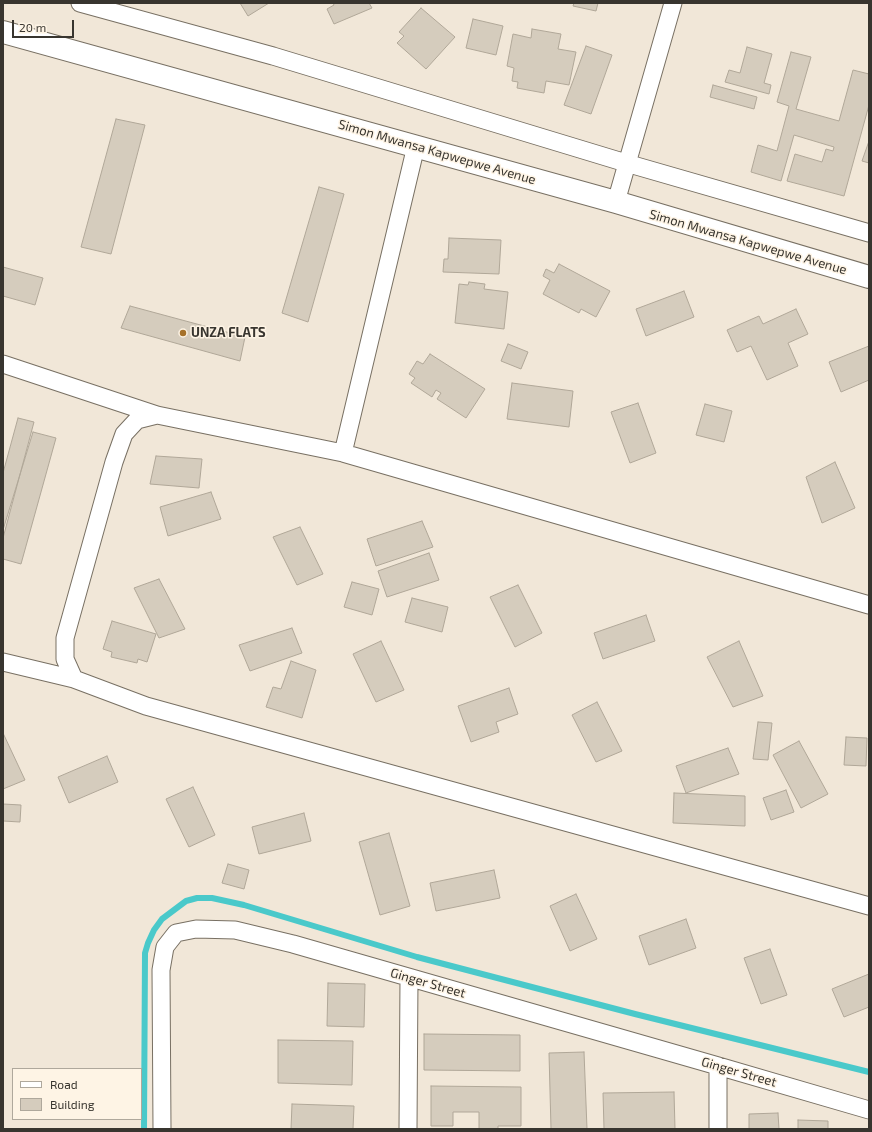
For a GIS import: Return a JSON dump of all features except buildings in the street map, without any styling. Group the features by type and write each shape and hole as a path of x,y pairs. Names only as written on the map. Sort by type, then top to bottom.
{"main road":[{"name":"Simon Mwansa Kapwepwe Avenue","path":"3,32 616,202 869,277"}],"street":[{"path":"80,3 272,56 626,163 869,233"},
{"path":"616,202 673,3"},
{"path":"343,453 416,146"},
{"path":"3,364 157,415 343,453 869,605"},
{"path":"74,679 65,659 65,638 114,462 124,434 137,420 157,415"},
{"path":"3,662 74,679 146,706 869,906"},
{"name":"Ginger Street","path":"162,1129 161,970 166,947 176,934 196,929 235,930 293,944 869,1110"},
{"path":"408,1129 409,978"},
{"path":"718,1066 718,1129"}],"waterway":[{"path":"144,1129 145,953 154,930 162,919 186,901 197,898 212,898 244,905 417,957 635,1014 869,1072"}],"place":[{"name":"UNZA FLATS","path":"183,333"}]}
